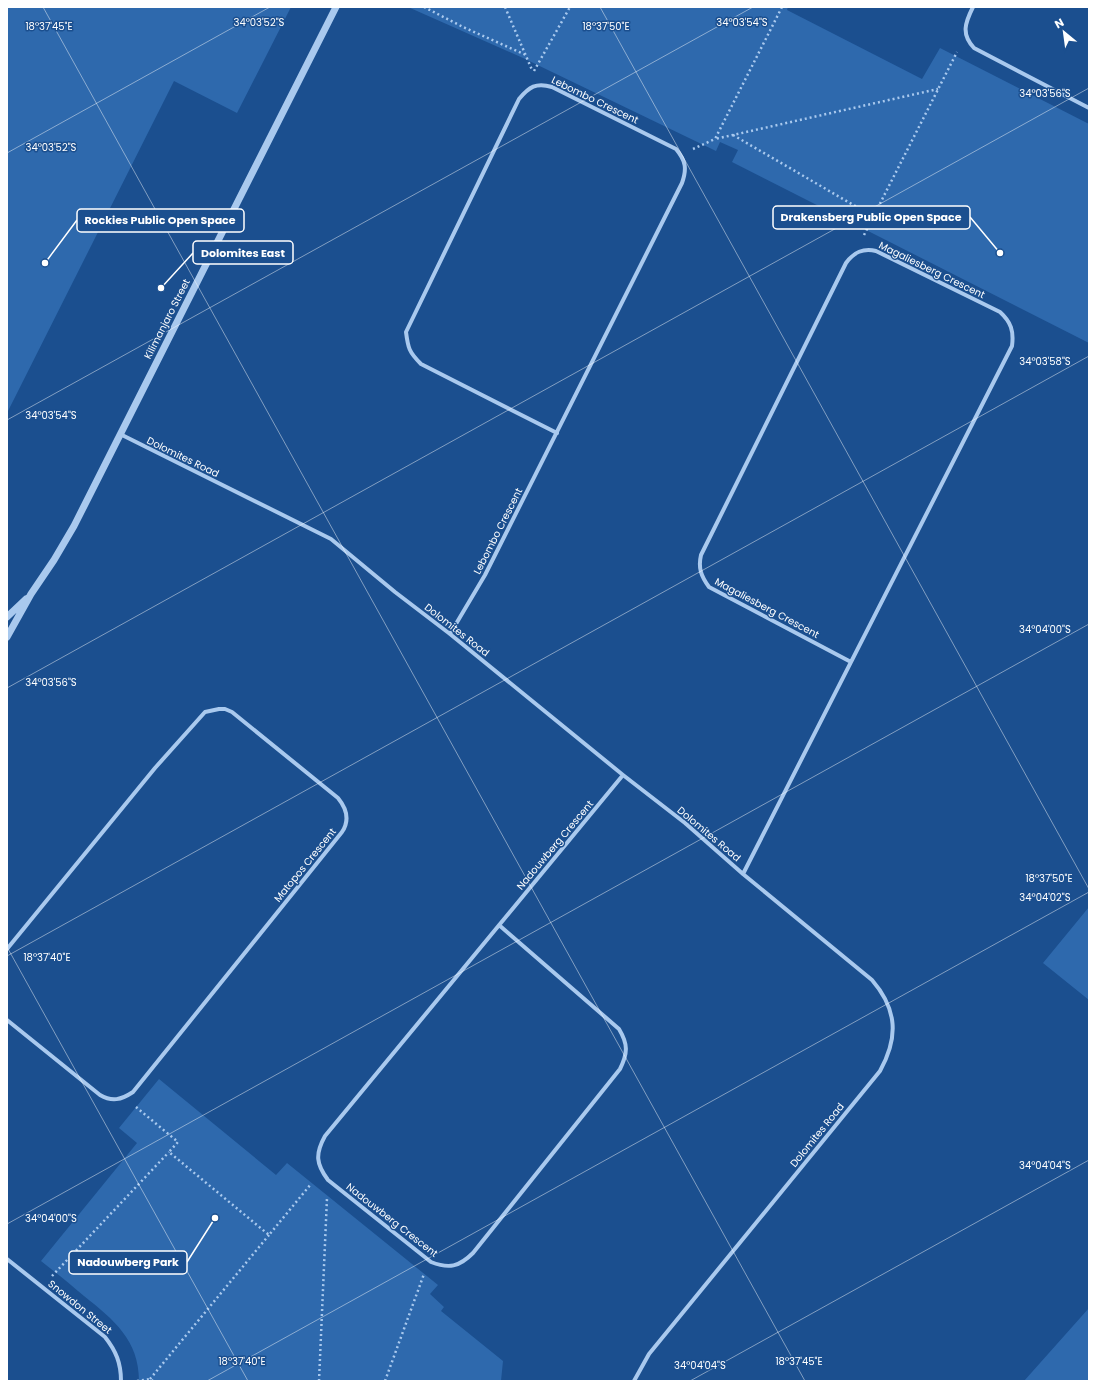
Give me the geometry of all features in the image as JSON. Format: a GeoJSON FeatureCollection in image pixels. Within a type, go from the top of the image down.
{"type":"FeatureCollection","features":[{"type":"Feature","properties":{"kind":"street","name":"Kilimanjaro Street"},"geometry":{"type":"LineString","coordinates":[[7,637],[31,594],[66,540],[336,7]]}},
{"type":"Feature","properties":{"kind":"street"},"geometry":{"type":"LineString","coordinates":[[973,7],[966,21],[966,36],[969,43],[974,48],[1089,108]]}},
{"type":"Feature","properties":{"kind":"street","name":"Lebombo Crescent"},"geometry":{"type":"LineString","coordinates":[[450,634],[485,576],[557,433],[682,183],[686,169],[685,162],[676,149],[552,87],[542,84],[534,86],[526,91],[519,99],[411,318],[406,332],[408,347],[411,354],[421,364],[557,433]]}},
{"type":"Feature","properties":{"kind":"street","name":"Magaliesberg Crescent"},"geometry":{"type":"LineString","coordinates":[[743,874],[1012,346],[1012,328],[1007,319],[1000,312],[876,251],[869,249],[855,253],[850,257],[701,555],[699,564],[700,573],[703,580],[709,587],[851,662]]}},
{"type":"Feature","properties":{"kind":"street","name":"Dolomites Road"},"geometry":{"type":"LineString","coordinates":[[120,434],[331,539],[685,824],[743,874],[872,980],[881,990],[888,1002],[892,1016],[892,1045],[880,1071],[649,1354],[634,1381]]}},
{"type":"Feature","properties":{"kind":"street","name":"Kilimanjaro Street"},"geometry":{"type":"LineString","coordinates":[[7,617],[31,594]]}},
{"type":"Feature","properties":{"kind":"street","name":"Matopos Crescent"},"geometry":{"type":"LineString","coordinates":[[7,949],[155,768],[205,712],[219,708],[232,712],[338,798],[343,804],[347,819],[346,826],[342,832],[132,1092],[124,1098]]}},
{"type":"Feature","properties":{"kind":"street","name":"Nadouwberg Crescent"},"geometry":{"type":"LineString","coordinates":[[499,925],[619,1029],[624,1038],[627,1049],[625,1060],[620,1069],[473,1253],[459,1264],[451,1266],[440,1265],[431,1262],[328,1180],[318,1163],[320,1145],[325,1136],[499,925],[623,775]]}},
{"type":"Feature","properties":{"kind":"street"},"geometry":{"type":"LineString","coordinates":[[7,1020],[106,1099],[115,1100],[124,1098]]}},
{"type":"Feature","properties":{"kind":"street","name":"Snowdon Street"},"geometry":{"type":"LineString","coordinates":[[7,1259],[105,1337],[113,1347],[118,1358],[121,1371],[121,1381]]}},
{"type":"Feature","properties":{"kind":"path"},"geometry":{"type":"LineString","coordinates":[[424,7],[463,27],[526,55]]}},
{"type":"Feature","properties":{"kind":"path"},"geometry":{"type":"LineString","coordinates":[[505,7],[533,73],[570,7]]}},
{"type":"Feature","properties":{"kind":"path"},"geometry":{"type":"LineString","coordinates":[[715,140],[782,7]]}},
{"type":"Feature","properties":{"kind":"path"},"geometry":{"type":"LineString","coordinates":[[855,253],[966,36]]}},
{"type":"Feature","properties":{"kind":"path"},"geometry":{"type":"LineString","coordinates":[[681,155],[715,140],[733,135],[938,89]]}},
{"type":"Feature","properties":{"kind":"path"},"geometry":{"type":"LineString","coordinates":[[733,135],[874,217]]}},
{"type":"Feature","properties":{"kind":"path"},"geometry":{"type":"LineString","coordinates":[[42,1286],[178,1142],[124,1098]]}},
{"type":"Feature","properties":{"kind":"path"},"geometry":{"type":"LineString","coordinates":[[169,1152],[269,1235]]}},
{"type":"Feature","properties":{"kind":"path"},"geometry":{"type":"LineString","coordinates":[[136,1381],[151,1380],[322,1171]]}},
{"type":"Feature","properties":{"kind":"path"},"geometry":{"type":"LineString","coordinates":[[319,1381],[328,1180]]}},
{"type":"Feature","properties":{"kind":"path"},"geometry":{"type":"LineString","coordinates":[[386,1381],[420,1282],[431,1262]]}},
{"type":"Feature","properties":{"kind":"shaded area"},"geometry":{"type":"Polygon","coordinates":[[[7,7],[291,7],[237,113],[174,81],[7,413],[7,7]]]}},
{"type":"Feature","properties":{"kind":"shaded area"},"geometry":{"type":"Polygon","coordinates":[[[408,7],[788,7],[787,10],[922,79],[940,48],[1089,124],[1089,343],[732,162],[738,150],[720,142],[716,151],[523,58],[408,7]]]}},
{"type":"Feature","properties":{"kind":"shaded area"},"geometry":{"type":"Polygon","coordinates":[[[1089,907],[1089,1000],[1043,963],[1089,907]]]}},
{"type":"Feature","properties":{"kind":"shaded area"},"geometry":{"type":"Polygon","coordinates":[[[159,1079],[276,1175],[287,1163],[438,1285],[430,1294],[444,1307],[441,1311],[503,1361],[501,1381],[139,1381],[135,1354],[130,1342],[123,1332],[105,1314],[41,1261],[137,1143],[119,1128],[159,1079]]]}},
{"type":"Feature","properties":{"kind":"shaded area"},"geometry":{"type":"Polygon","coordinates":[[[1089,1308],[1089,1381],[1024,1381],[1089,1308]]]}},
{"type":"Feature","properties":{"kind":"place","name":"Drakensberg Public Open Space"},"geometry":{"type":"Point","coordinates":[1000,253]}},
{"type":"Feature","properties":{"kind":"place","name":"Rockies Public Open Space"},"geometry":{"type":"Point","coordinates":[45,263]}},
{"type":"Feature","properties":{"kind":"place","name":"Dolomites East"},"geometry":{"type":"Point","coordinates":[161,288]}},
{"type":"Feature","properties":{"kind":"place","name":"Nadouwberg Park"},"geometry":{"type":"Point","coordinates":[215,1218]}}]}
